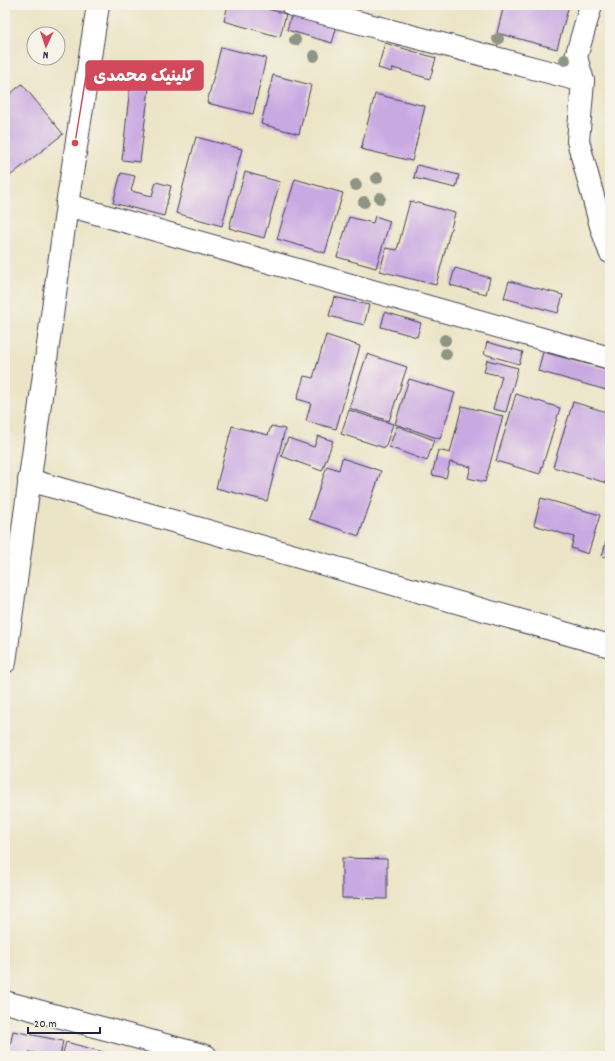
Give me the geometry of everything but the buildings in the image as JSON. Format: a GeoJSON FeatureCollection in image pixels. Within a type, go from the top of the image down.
{"type":"FeatureCollection","features":[{"type":"Feature","properties":{"kind":"street"},"geometry":{"type":"LineString","coordinates":[[5,662],[67,205],[98,5]]}},
{"type":"Feature","properties":{"kind":"street"},"geometry":{"type":"LineString","coordinates":[[292,5],[583,81]]}},
{"type":"Feature","properties":{"kind":"street"},"geometry":{"type":"LineString","coordinates":[[591,5],[576,57],[583,81],[578,141],[601,226],[610,252]]}},
{"type":"Feature","properties":{"kind":"street"},"geometry":{"type":"LineString","coordinates":[[67,205],[610,358]]}},
{"type":"Feature","properties":{"kind":"street"},"geometry":{"type":"LineString","coordinates":[[29,480],[610,646]]}},
{"type":"Feature","properties":{"kind":"street"},"geometry":{"type":"LineString","coordinates":[[5,1002],[206,1056]]}},
{"type":"Feature","properties":{"kind":"place","name":"کلینیک محمدی"},"geometry":{"type":"Point","coordinates":[75,143]}}]}
